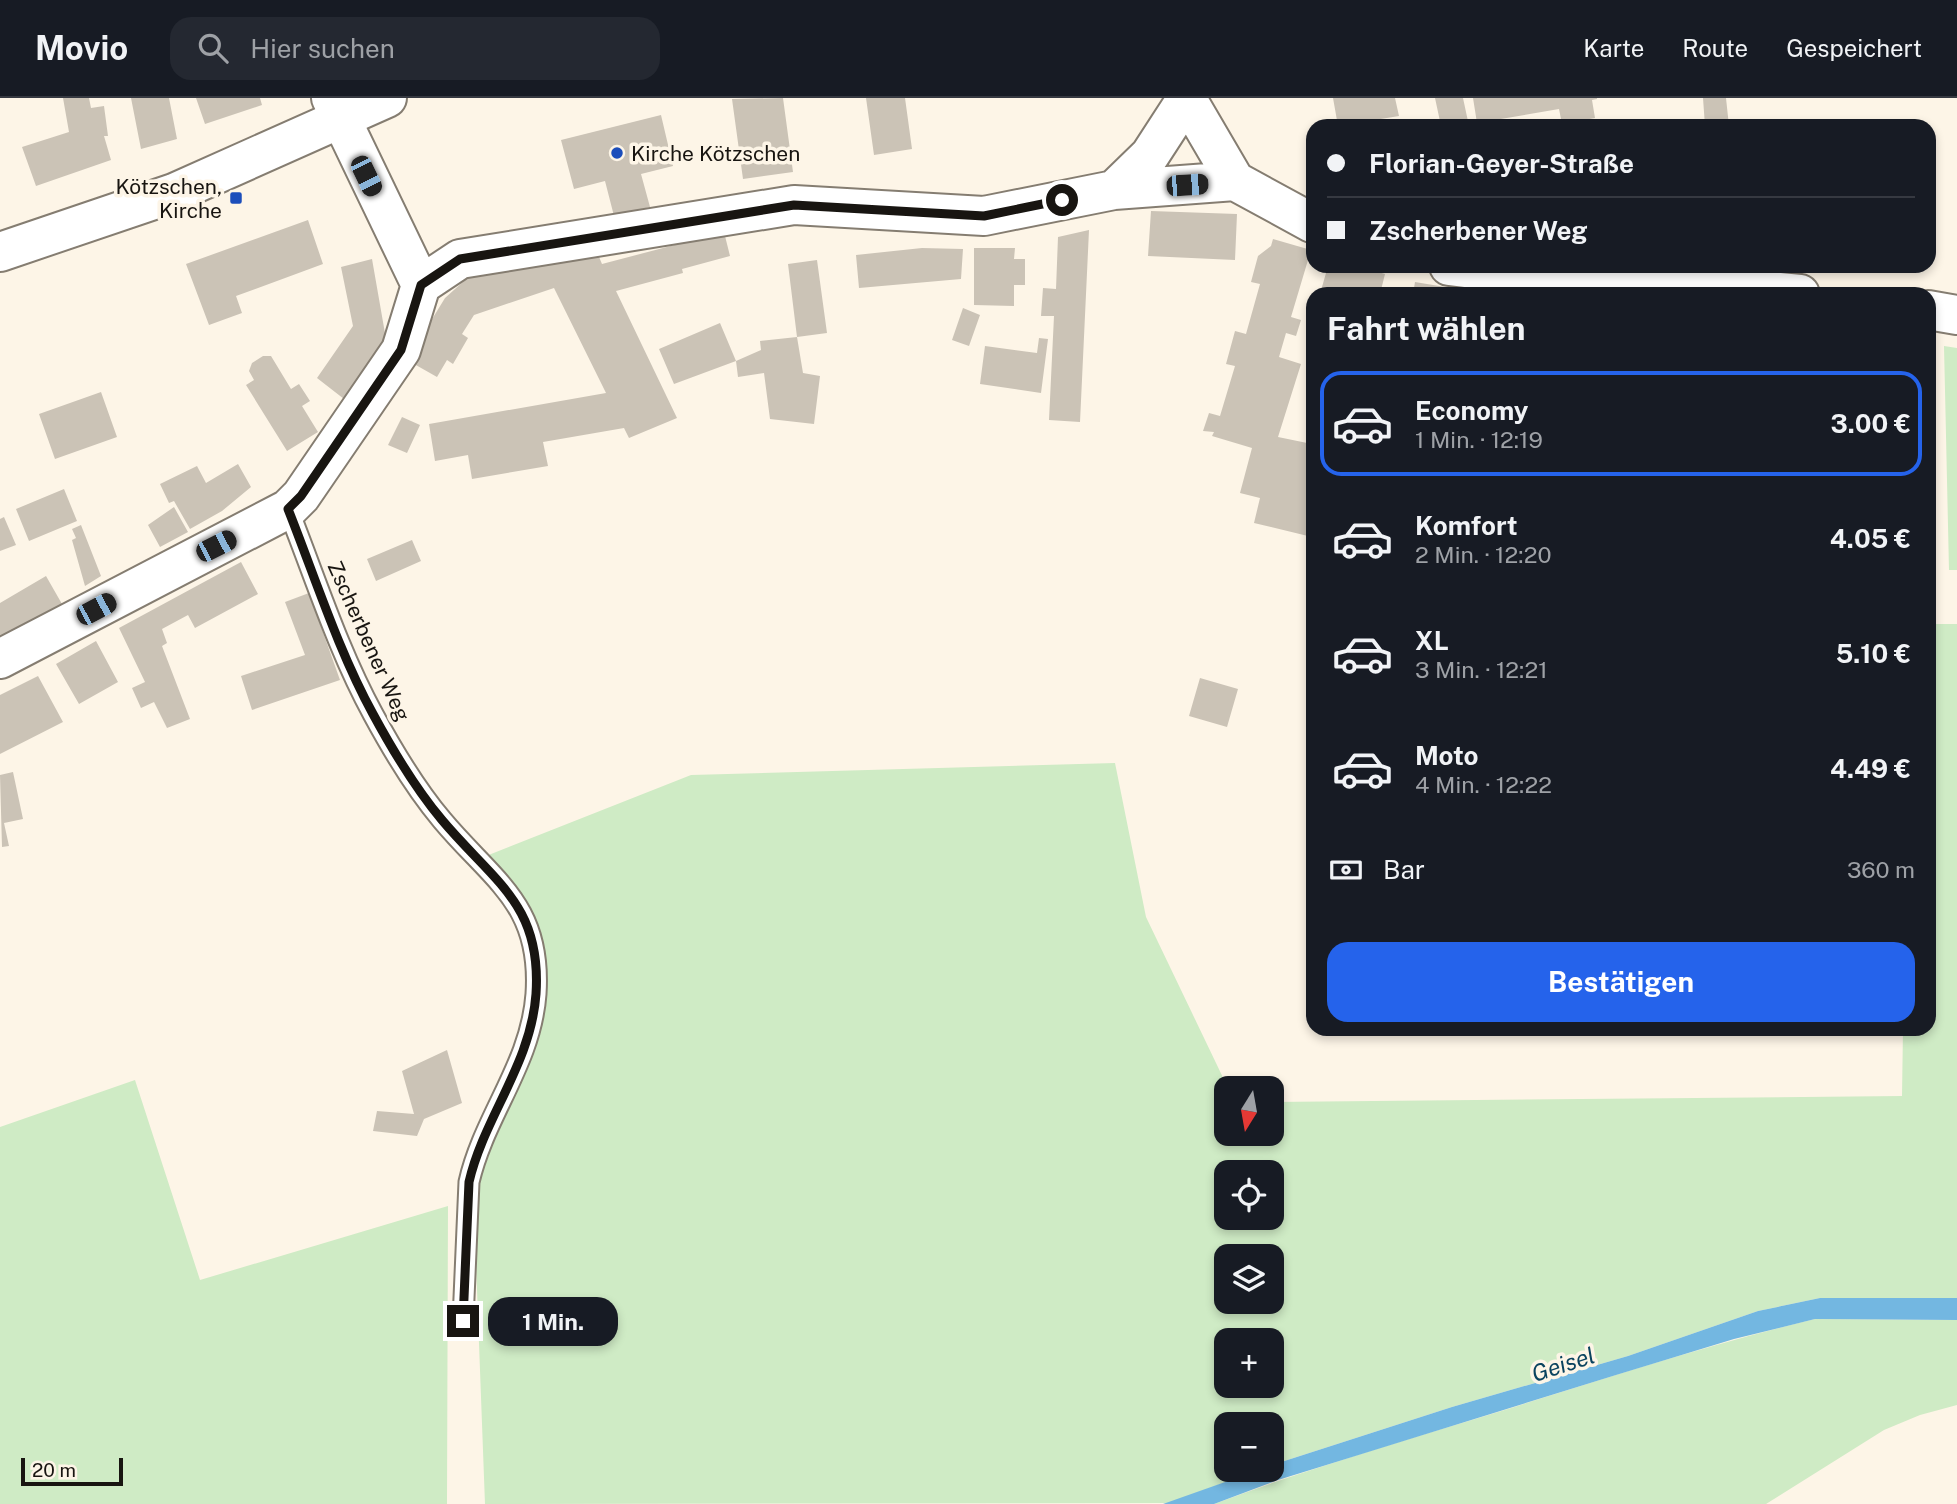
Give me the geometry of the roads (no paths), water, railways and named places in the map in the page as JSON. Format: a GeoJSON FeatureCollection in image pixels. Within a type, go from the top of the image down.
{"type":"FeatureCollection","features":[{"type":"Feature","properties":{"kind":"street"},"geometry":{"type":"LineString","coordinates":[[0,252],[174,193],[335,108],[387,98]]}},
{"type":"Feature","properties":{"kind":"street"},"geometry":{"type":"LineString","coordinates":[[1114,190],[1150,155],[1187,98],[1235,181],[1306,220]]}},
{"type":"Feature","properties":{"kind":"street"},"geometry":{"type":"LineString","coordinates":[[335,108],[421,285]]}},
{"type":"Feature","properties":{"kind":"street"},"geometry":{"type":"LineString","coordinates":[[0,659],[288,509],[301,496],[401,350],[421,285],[460,259],[794,205],[984,216],[1114,190],[1235,181]]}},
{"type":"Feature","properties":{"kind":"street"},"geometry":{"type":"LineString","coordinates":[[1504,273],[1729,287]]}},
{"type":"Feature","properties":{"kind":"street"},"geometry":{"type":"LineString","coordinates":[[1936,311],[1957,315]]}},
{"type":"Feature","properties":{"kind":"lane","name":"Zscherbener Weg"},"geometry":{"type":"LineString","coordinates":[[288,509],[372,711],[426,800],[520,907],[532,941],[536,994],[529,1034],[513,1079],[476,1156],[469,1182],[463,1321]]}},
{"type":"Feature","properties":{"kind":"water"},"geometry":{"type":"Polygon","coordinates":[[[1820,1298],[1957,1298],[1957,1320],[1815,1319],[1734,1339],[1284,1478],[1284,1461],[1452,1407],[1628,1356],[1758,1311],[1820,1298]]]}},
{"type":"Feature","properties":{"kind":"water"},"geometry":{"type":"Polygon","coordinates":[[[1225,1482],[1273,1482],[1214,1504],[1163,1504],[1225,1482]]]}},
{"type":"Feature","properties":{"kind":"place","name":"Kirche Kötzschen"},"geometry":{"type":"Point","coordinates":[617,153]}},
{"type":"Feature","properties":{"kind":"place","name":"Kötzschen, Kirche"},"geometry":{"type":"Point","coordinates":[236,198]}},
{"type":"Feature","properties":{"kind":"water label","name":"Geisel"},"geometry":{"type":"Point","coordinates":[1563,1364]}}]}
